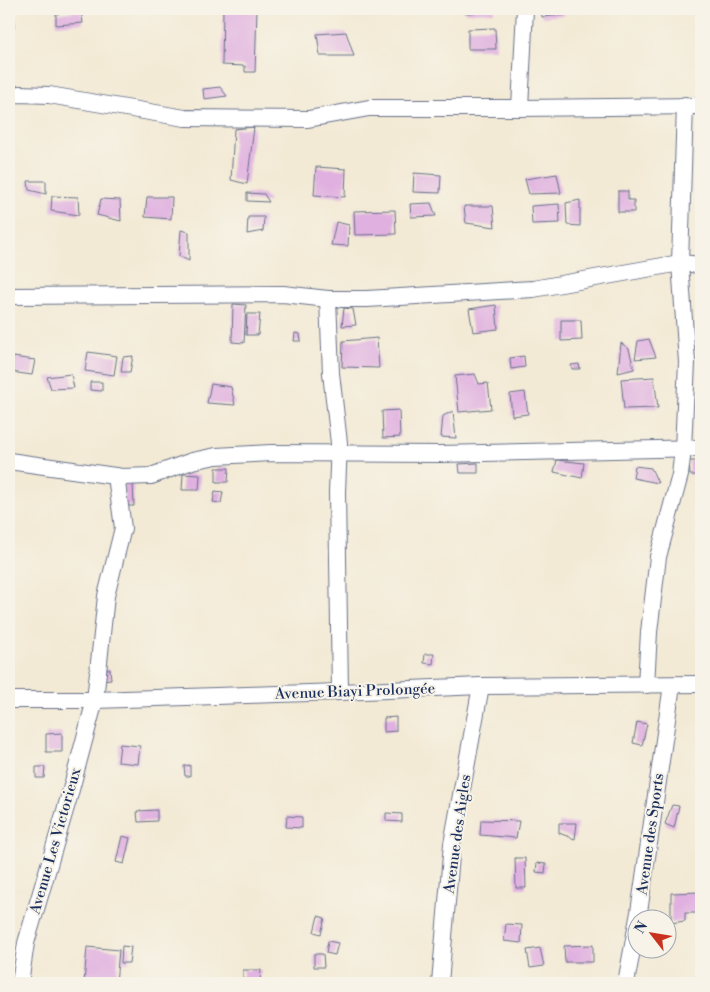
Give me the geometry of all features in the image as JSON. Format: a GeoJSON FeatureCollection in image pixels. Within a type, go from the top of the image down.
{"type":"FeatureCollection","features":[{"type":"Feature","properties":{"kind":"street"},"geometry":{"type":"LineString","coordinates":[[520,108],[525,9]]}},
{"type":"Feature","properties":{"kind":"street"},"geometry":{"type":"LineString","coordinates":[[9,96],[19,94],[49,95],[185,118],[308,119],[369,108],[664,107],[693,105],[680,263],[687,362],[683,449],[680,475],[658,557],[649,632],[646,686]]}},
{"type":"Feature","properties":{"kind":"street"},"geometry":{"type":"LineString","coordinates":[[9,296],[284,294],[328,299],[367,298],[533,289],[680,263],[701,265]]}},
{"type":"Feature","properties":{"kind":"street"},"geometry":{"type":"LineString","coordinates":[[328,299],[331,373],[339,442],[337,453],[340,692]]}},
{"type":"Feature","properties":{"kind":"street"},"geometry":{"type":"LineString","coordinates":[[9,461],[122,477],[151,476],[192,461],[216,456],[271,453],[440,454],[701,448]]}},
{"type":"Feature","properties":{"kind":"street","name":"Avenue Les Victorieux"},"geometry":{"type":"LineString","coordinates":[[20,983],[26,943],[95,700],[106,596],[123,528],[116,476]]}},
{"type":"Feature","properties":{"kind":"street","name":"Avenue Biayi Prolongée"},"geometry":{"type":"LineString","coordinates":[[9,700],[95,700],[481,686],[701,684]]}},
{"type":"Feature","properties":{"kind":"street","name":"Avenue des Sports"},"geometry":{"type":"LineString","coordinates":[[626,983],[639,912],[672,685]]}},
{"type":"Feature","properties":{"kind":"street","name":"Avenue des Aigles"},"geometry":{"type":"LineString","coordinates":[[440,983],[452,844],[481,686]]}},
{"type":"Feature","properties":{"kind":"building"},"geometry":{"type":"Polygon","coordinates":[[[223,9],[257,9],[255,72],[245,72],[245,66],[222,65],[223,9]]]}},
{"type":"Feature","properties":{"kind":"building"},"geometry":{"type":"Polygon","coordinates":[[[465,9],[494,9],[494,12],[465,13],[465,9]]]}},
{"type":"Feature","properties":{"kind":"building"},"geometry":{"type":"Polygon","coordinates":[[[541,9],[565,9],[565,15],[542,17],[541,9]]]}},
{"type":"Feature","properties":{"kind":"building"},"geometry":{"type":"Polygon","coordinates":[[[81,10],[83,23],[56,25],[56,14],[81,10]]]}},
{"type":"Feature","properties":{"kind":"building"},"geometry":{"type":"Polygon","coordinates":[[[9,19],[14,19],[14,28],[9,27],[9,19]]]}},
{"type":"Feature","properties":{"kind":"building"},"geometry":{"type":"Polygon","coordinates":[[[495,28],[496,49],[468,49],[468,29],[495,28]]]}},
{"type":"Feature","properties":{"kind":"building"},"geometry":{"type":"Polygon","coordinates":[[[346,32],[354,56],[320,56],[317,34],[346,32]]]}},
{"type":"Feature","properties":{"kind":"building"},"geometry":{"type":"Polygon","coordinates":[[[220,87],[227,96],[204,99],[203,89],[220,87]]]}},
{"type":"Feature","properties":{"kind":"building"},"geometry":{"type":"Polygon","coordinates":[[[254,127],[247,184],[231,180],[234,129],[254,127]]]}},
{"type":"Feature","properties":{"kind":"building"},"geometry":{"type":"Polygon","coordinates":[[[316,167],[346,169],[345,197],[314,195],[316,167]]]}},
{"type":"Feature","properties":{"kind":"building"},"geometry":{"type":"Polygon","coordinates":[[[414,173],[441,175],[440,193],[413,192],[414,173]]]}},
{"type":"Feature","properties":{"kind":"building"},"geometry":{"type":"Polygon","coordinates":[[[557,174],[561,193],[529,194],[525,179],[557,174]]]}},
{"type":"Feature","properties":{"kind":"building"},"geometry":{"type":"Polygon","coordinates":[[[28,181],[46,181],[46,194],[29,190],[28,181]]]}},
{"type":"Feature","properties":{"kind":"building"},"geometry":{"type":"Polygon","coordinates":[[[618,191],[628,191],[628,200],[634,200],[634,212],[618,212],[618,191]]]}},
{"type":"Feature","properties":{"kind":"building"},"geometry":{"type":"Polygon","coordinates":[[[247,193],[264,194],[269,202],[247,201],[247,193]]]}},
{"type":"Feature","properties":{"kind":"building"},"geometry":{"type":"Polygon","coordinates":[[[52,196],[78,197],[79,215],[51,211],[52,196]]]}},
{"type":"Feature","properties":{"kind":"building"},"geometry":{"type":"Polygon","coordinates":[[[147,197],[172,197],[171,219],[145,217],[147,197]]]}},
{"type":"Feature","properties":{"kind":"building"},"geometry":{"type":"Polygon","coordinates":[[[101,199],[120,200],[121,221],[97,215],[101,199]]]}},
{"type":"Feature","properties":{"kind":"building"},"geometry":{"type":"Polygon","coordinates":[[[580,200],[580,226],[567,225],[566,203],[580,200]]]}},
{"type":"Feature","properties":{"kind":"building"},"geometry":{"type":"Polygon","coordinates":[[[431,203],[436,216],[411,217],[410,204],[431,203]]]}},
{"type":"Feature","properties":{"kind":"building"},"geometry":{"type":"Polygon","coordinates":[[[559,204],[560,223],[532,224],[531,206],[559,204]]]}},
{"type":"Feature","properties":{"kind":"building"},"geometry":{"type":"Polygon","coordinates":[[[464,206],[493,206],[495,227],[466,223],[464,206]]]}},
{"type":"Feature","properties":{"kind":"building"},"geometry":{"type":"Polygon","coordinates":[[[395,210],[396,234],[355,235],[354,211],[395,210]]]}},
{"type":"Feature","properties":{"kind":"building"},"geometry":{"type":"Polygon","coordinates":[[[248,217],[264,217],[263,231],[247,234],[248,217]]]}},
{"type":"Feature","properties":{"kind":"building"},"geometry":{"type":"Polygon","coordinates":[[[336,222],[349,225],[348,246],[331,245],[336,222]]]}},
{"type":"Feature","properties":{"kind":"building"},"geometry":{"type":"Polygon","coordinates":[[[181,230],[189,232],[189,261],[179,256],[181,230]]]}},
{"type":"Feature","properties":{"kind":"building"},"geometry":{"type":"Polygon","coordinates":[[[233,304],[246,305],[244,343],[232,342],[233,304]]]}},
{"type":"Feature","properties":{"kind":"building"},"geometry":{"type":"Polygon","coordinates":[[[496,305],[498,329],[473,332],[469,309],[496,305]]]}},
{"type":"Feature","properties":{"kind":"building"},"geometry":{"type":"Polygon","coordinates":[[[344,308],[353,309],[356,325],[342,326],[344,308]]]}},
{"type":"Feature","properties":{"kind":"building"},"geometry":{"type":"Polygon","coordinates":[[[247,314],[260,314],[258,335],[246,335],[247,314]]]}},
{"type":"Feature","properties":{"kind":"building"},"geometry":{"type":"Polygon","coordinates":[[[561,320],[581,320],[582,340],[561,341],[561,320]]]}},
{"type":"Feature","properties":{"kind":"building"},"geometry":{"type":"Polygon","coordinates":[[[295,333],[300,334],[301,341],[294,341],[295,333]]]}},
{"type":"Feature","properties":{"kind":"building"},"geometry":{"type":"Polygon","coordinates":[[[377,338],[379,368],[342,367],[343,341],[377,338]]]}},
{"type":"Feature","properties":{"kind":"building"},"geometry":{"type":"Polygon","coordinates":[[[649,339],[656,357],[635,359],[638,341],[649,339]]]}},
{"type":"Feature","properties":{"kind":"building"},"geometry":{"type":"Polygon","coordinates":[[[621,343],[629,349],[634,369],[618,373],[621,343]]]}},
{"type":"Feature","properties":{"kind":"building"},"geometry":{"type":"Polygon","coordinates":[[[88,352],[117,356],[114,375],[85,371],[88,352]]]}},
{"type":"Feature","properties":{"kind":"building"},"geometry":{"type":"Polygon","coordinates":[[[133,356],[130,372],[121,372],[123,357],[133,356]]]}},
{"type":"Feature","properties":{"kind":"building"},"geometry":{"type":"Polygon","coordinates":[[[524,356],[525,367],[511,369],[510,358],[524,356]]]}},
{"type":"Feature","properties":{"kind":"building"},"geometry":{"type":"Polygon","coordinates":[[[13,357],[35,360],[32,375],[11,372],[13,357]]]}},
{"type":"Feature","properties":{"kind":"building"},"geometry":{"type":"Polygon","coordinates":[[[579,364],[580,369],[572,369],[571,365],[579,364]]]}},
{"type":"Feature","properties":{"kind":"building"},"geometry":{"type":"Polygon","coordinates":[[[71,374],[74,388],[51,389],[47,377],[71,374]]]}},
{"type":"Feature","properties":{"kind":"building"},"geometry":{"type":"Polygon","coordinates":[[[475,374],[479,384],[488,383],[491,409],[459,412],[455,376],[475,374]]]}},
{"type":"Feature","properties":{"kind":"building"},"geometry":{"type":"Polygon","coordinates":[[[654,377],[658,408],[624,409],[621,379],[654,377]]]}},
{"type":"Feature","properties":{"kind":"building"},"geometry":{"type":"Polygon","coordinates":[[[90,382],[102,382],[102,391],[90,390],[90,382]]]}},
{"type":"Feature","properties":{"kind":"building"},"geometry":{"type":"Polygon","coordinates":[[[211,384],[231,387],[235,405],[207,403],[211,384]]]}},
{"type":"Feature","properties":{"kind":"building"},"geometry":{"type":"Polygon","coordinates":[[[525,392],[528,414],[512,416],[510,394],[525,392]]]}},
{"type":"Feature","properties":{"kind":"building"},"geometry":{"type":"Polygon","coordinates":[[[399,410],[400,437],[383,438],[382,411],[399,410]]]}},
{"type":"Feature","properties":{"kind":"building"},"geometry":{"type":"Polygon","coordinates":[[[453,411],[456,438],[441,437],[443,416],[453,411]]]}},
{"type":"Feature","properties":{"kind":"building"},"geometry":{"type":"Polygon","coordinates":[[[557,460],[584,463],[582,478],[554,472],[557,460]]]}},
{"type":"Feature","properties":{"kind":"building"},"geometry":{"type":"Polygon","coordinates":[[[689,461],[699,461],[697,475],[690,475],[689,461]]]}},
{"type":"Feature","properties":{"kind":"building"},"geometry":{"type":"Polygon","coordinates":[[[478,463],[478,473],[460,473],[459,464],[478,463]]]}},
{"type":"Feature","properties":{"kind":"building"},"geometry":{"type":"Polygon","coordinates":[[[635,466],[651,468],[658,483],[633,478],[635,466]]]}},
{"type":"Feature","properties":{"kind":"building"},"geometry":{"type":"Polygon","coordinates":[[[216,468],[229,468],[228,482],[216,482],[216,468]]]}},
{"type":"Feature","properties":{"kind":"building"},"geometry":{"type":"Polygon","coordinates":[[[183,474],[200,475],[199,490],[182,490],[183,474]]]}},
{"type":"Feature","properties":{"kind":"building"},"geometry":{"type":"Polygon","coordinates":[[[133,483],[134,506],[124,506],[124,484],[133,483]]]}},
{"type":"Feature","properties":{"kind":"building"},"geometry":{"type":"Polygon","coordinates":[[[215,491],[223,492],[221,503],[213,502],[215,491]]]}},
{"type":"Feature","properties":{"kind":"building"},"geometry":{"type":"Polygon","coordinates":[[[425,654],[434,654],[433,664],[424,663],[425,654]]]}},
{"type":"Feature","properties":{"kind":"building"},"geometry":{"type":"Polygon","coordinates":[[[110,669],[111,679],[102,680],[101,670],[110,669]]]}},
{"type":"Feature","properties":{"kind":"building"},"geometry":{"type":"Polygon","coordinates":[[[396,717],[396,731],[384,732],[384,718],[396,717]]]}},
{"type":"Feature","properties":{"kind":"building"},"geometry":{"type":"Polygon","coordinates":[[[637,722],[647,724],[642,745],[633,743],[637,722]]]}},
{"type":"Feature","properties":{"kind":"building"},"geometry":{"type":"Polygon","coordinates":[[[62,733],[62,752],[46,752],[46,734],[62,733]]]}},
{"type":"Feature","properties":{"kind":"building"},"geometry":{"type":"Polygon","coordinates":[[[120,744],[140,746],[138,764],[118,762],[120,744]]]}},
{"type":"Feature","properties":{"kind":"building"},"geometry":{"type":"Polygon","coordinates":[[[190,765],[190,776],[185,776],[184,766],[190,765]]]}},
{"type":"Feature","properties":{"kind":"building"},"geometry":{"type":"Polygon","coordinates":[[[36,767],[45,767],[44,778],[36,778],[36,767]]]}},
{"type":"Feature","properties":{"kind":"building"},"geometry":{"type":"Polygon","coordinates":[[[672,805],[679,806],[674,828],[665,824],[672,805]]]}},
{"type":"Feature","properties":{"kind":"building"},"geometry":{"type":"Polygon","coordinates":[[[157,810],[157,821],[138,822],[137,811],[157,810]]]}},
{"type":"Feature","properties":{"kind":"building"},"geometry":{"type":"Polygon","coordinates":[[[386,813],[402,814],[402,822],[386,821],[386,813]]]}},
{"type":"Feature","properties":{"kind":"building"},"geometry":{"type":"Polygon","coordinates":[[[287,816],[302,817],[302,828],[286,827],[287,816]]]}},
{"type":"Feature","properties":{"kind":"building"},"geometry":{"type":"Polygon","coordinates":[[[481,820],[519,821],[516,838],[480,835],[481,820]]]}},
{"type":"Feature","properties":{"kind":"building"},"geometry":{"type":"Polygon","coordinates":[[[559,823],[577,823],[575,839],[559,833],[559,823]]]}},
{"type":"Feature","properties":{"kind":"building"},"geometry":{"type":"Polygon","coordinates":[[[122,836],[130,838],[124,864],[116,862],[122,836]]]}},
{"type":"Feature","properties":{"kind":"building"},"geometry":{"type":"Polygon","coordinates":[[[515,858],[525,858],[526,888],[516,888],[515,858]]]}},
{"type":"Feature","properties":{"kind":"building"},"geometry":{"type":"Polygon","coordinates":[[[537,863],[546,864],[545,873],[536,872],[537,863]]]}},
{"type":"Feature","properties":{"kind":"building"},"geometry":{"type":"Polygon","coordinates":[[[701,892],[701,913],[685,913],[685,921],[678,922],[678,910],[671,910],[671,893],[701,892]]]}},
{"type":"Feature","properties":{"kind":"building"},"geometry":{"type":"Polygon","coordinates":[[[318,916],[325,918],[321,934],[314,932],[318,916]]]}},
{"type":"Feature","properties":{"kind":"building"},"geometry":{"type":"Polygon","coordinates":[[[506,924],[522,925],[521,943],[504,941],[506,924]]]}},
{"type":"Feature","properties":{"kind":"building"},"geometry":{"type":"Polygon","coordinates":[[[328,941],[338,943],[335,955],[326,953],[328,941]]]}},
{"type":"Feature","properties":{"kind":"building"},"geometry":{"type":"Polygon","coordinates":[[[593,945],[593,962],[565,962],[564,946],[593,945]]]}},
{"type":"Feature","properties":{"kind":"building"},"geometry":{"type":"Polygon","coordinates":[[[122,946],[131,947],[129,963],[121,963],[122,946]]]}},
{"type":"Feature","properties":{"kind":"building"},"geometry":{"type":"Polygon","coordinates":[[[87,947],[119,950],[116,983],[84,983],[87,947]]]}},
{"type":"Feature","properties":{"kind":"building"},"geometry":{"type":"Polygon","coordinates":[[[540,948],[544,966],[530,968],[527,950],[540,948]]]}},
{"type":"Feature","properties":{"kind":"building"},"geometry":{"type":"Polygon","coordinates":[[[314,954],[323,954],[324,967],[314,967],[314,954]]]}},
{"type":"Feature","properties":{"kind":"building"},"geometry":{"type":"Polygon","coordinates":[[[243,970],[261,970],[260,980],[243,979],[243,970]]]}}]}
